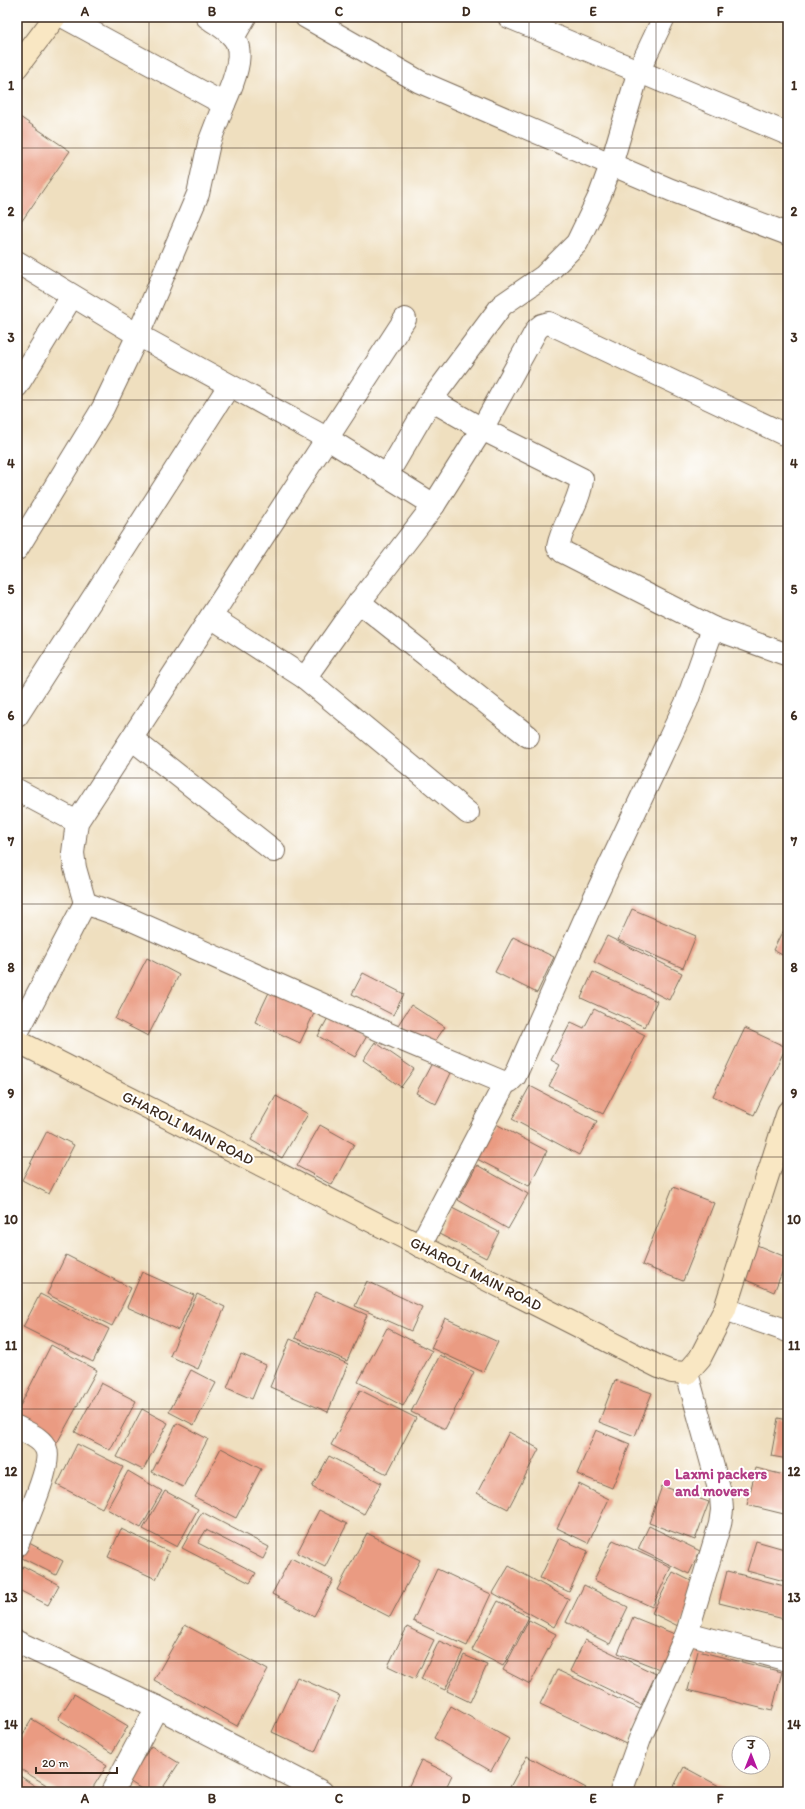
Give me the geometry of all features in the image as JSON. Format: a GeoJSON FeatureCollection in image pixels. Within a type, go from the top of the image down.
{"type":"FeatureCollection","features":[{"type":"Feature","properties":{"kind":"street"},"geometry":{"type":"LineString","coordinates":[[17,67],[55,17]]}},
{"type":"Feature","properties":{"kind":"street"},"geometry":{"type":"LineString","coordinates":[[64,17],[224,104]]}},
{"type":"Feature","properties":{"kind":"street"},"geometry":{"type":"LineString","coordinates":[[17,549],[103,408],[138,335],[198,194],[209,144],[232,84],[238,60],[238,48],[234,36],[207,17]]}},
{"type":"Feature","properties":{"kind":"street"},"geometry":{"type":"LineString","coordinates":[[234,36],[245,17]]}},
{"type":"Feature","properties":{"kind":"street"},"geometry":{"type":"LineString","coordinates":[[306,17],[420,82],[671,190],[788,234]]}},
{"type":"Feature","properties":{"kind":"street"},"geometry":{"type":"LineString","coordinates":[[509,17],[639,70],[788,134]]}},
{"type":"Feature","properties":{"kind":"street"},"geometry":{"type":"LineString","coordinates":[[386,475],[431,400],[502,305],[544,276],[577,243],[600,195],[611,165],[639,70],[664,17]]}},
{"type":"Feature","properties":{"kind":"street"},"geometry":{"type":"LineString","coordinates":[[17,262],[138,335],[328,439],[434,505]]}},
{"type":"Feature","properties":{"kind":"street"},"geometry":{"type":"LineString","coordinates":[[17,386],[72,296]]}},
{"type":"Feature","properties":{"kind":"street"},"geometry":{"type":"LineString","coordinates":[[17,1033],[85,904],[75,868],[73,853],[78,822],[405,320]]}},
{"type":"Feature","properties":{"kind":"street"},"geometry":{"type":"LineString","coordinates":[[306,678],[359,602],[434,505],[482,429],[537,329],[542,325],[548,323],[788,436]]}},
{"type":"Feature","properties":{"kind":"street"},"geometry":{"type":"LineString","coordinates":[[17,716],[229,386]]}},
{"type":"Feature","properties":{"kind":"street"},"geometry":{"type":"LineString","coordinates":[[431,400],[482,429],[579,476],[582,479],[570,516],[559,542],[558,547],[563,552],[712,628],[788,655]]}},
{"type":"Feature","properties":{"kind":"street"},"geometry":{"type":"LineString","coordinates":[[359,602],[528,736]]}},
{"type":"Feature","properties":{"kind":"street"},"geometry":{"type":"LineString","coordinates":[[211,617],[306,678],[468,813]]}},
{"type":"Feature","properties":{"kind":"street"},"geometry":{"type":"LineString","coordinates":[[420,1246],[505,1083],[510,1081],[514,1076],[592,904],[687,702],[712,628]]}},
{"type":"Feature","properties":{"kind":"street"},"geometry":{"type":"LineString","coordinates":[[132,739],[274,851]]}},
{"type":"Feature","properties":{"kind":"street"},"geometry":{"type":"LineString","coordinates":[[17,790],[78,822]]}},
{"type":"Feature","properties":{"kind":"street"},"geometry":{"type":"LineString","coordinates":[[85,904],[132,920],[400,1039],[505,1083]]}},
{"type":"Feature","properties":{"kind":"street","name":"GHAROLI MAIN ROAD"},"geometry":{"type":"LineString","coordinates":[[17,1041],[659,1367],[672,1372],[687,1373]]}},
{"type":"Feature","properties":{"kind":"street"},"geometry":{"type":"LineString","coordinates":[[621,1792],[641,1736],[687,1633],[720,1524],[722,1510],[721,1496],[687,1373],[700,1358],[725,1309],[788,1112]]}},
{"type":"Feature","properties":{"kind":"street"},"geometry":{"type":"LineString","coordinates":[[725,1309],[788,1331]]}},
{"type":"Feature","properties":{"kind":"street"},"geometry":{"type":"LineString","coordinates":[[17,1427],[40,1440],[47,1449],[43,1478],[17,1545]]}},
{"type":"Feature","properties":{"kind":"street"},"geometry":{"type":"LineString","coordinates":[[687,1633],[788,1660]]}},
{"type":"Feature","properties":{"kind":"street"},"geometry":{"type":"LineString","coordinates":[[17,1642],[157,1707],[322,1792]]}},
{"type":"Feature","properties":{"kind":"street"},"geometry":{"type":"LineString","coordinates":[[112,1792],[157,1707]]}},
{"type":"Feature","properties":{"kind":"building"},"geometry":{"type":"Polygon","coordinates":[[[17,115],[70,151],[17,228],[17,115]]]}},
{"type":"Feature","properties":{"kind":"building"},"geometry":{"type":"Polygon","coordinates":[[[632,909],[696,936],[683,968],[618,940],[632,909]]]}},
{"type":"Feature","properties":{"kind":"building"},"geometry":{"type":"Polygon","coordinates":[[[782,932],[788,935],[788,958],[773,950],[782,932]]]}},
{"type":"Feature","properties":{"kind":"building"},"geometry":{"type":"Polygon","coordinates":[[[607,936],[682,973],[669,1000],[594,962],[607,936]]]}},
{"type":"Feature","properties":{"kind":"building"},"geometry":{"type":"Polygon","coordinates":[[[513,937],[554,957],[537,993],[495,972],[513,937]]]}},
{"type":"Feature","properties":{"kind":"building"},"geometry":{"type":"Polygon","coordinates":[[[147,958],[179,975],[148,1036],[115,1019],[147,958]]]}},
{"type":"Feature","properties":{"kind":"building"},"geometry":{"type":"Polygon","coordinates":[[[593,972],[657,1001],[645,1027],[581,998],[593,972]]]}},
{"type":"Feature","properties":{"kind":"building"},"geometry":{"type":"Polygon","coordinates":[[[363,973],[404,994],[393,1015],[352,994],[363,973]]]}},
{"type":"Feature","properties":{"kind":"building"},"geometry":{"type":"Polygon","coordinates":[[[272,986],[317,1007],[300,1043],[255,1022],[272,986]]]}},
{"type":"Feature","properties":{"kind":"building"},"geometry":{"type":"Polygon","coordinates":[[[411,1005],[445,1027],[431,1047],[398,1025],[411,1005]]]}},
{"type":"Feature","properties":{"kind":"building"},"geometry":{"type":"Polygon","coordinates":[[[594,1009],[645,1035],[603,1114],[549,1086],[560,1065],[551,1060],[571,1022],[584,1028],[594,1009]]]}},
{"type":"Feature","properties":{"kind":"building"},"geometry":{"type":"Polygon","coordinates":[[[330,1014],[368,1034],[355,1057],[318,1036],[330,1014]]]}},
{"type":"Feature","properties":{"kind":"building"},"geometry":{"type":"Polygon","coordinates":[[[745,1028],[786,1047],[754,1115],[713,1096],[745,1028]]]}},
{"type":"Feature","properties":{"kind":"building"},"geometry":{"type":"Polygon","coordinates":[[[375,1042],[414,1069],[401,1087],[363,1060],[375,1042]]]}},
{"type":"Feature","properties":{"kind":"building"},"geometry":{"type":"Polygon","coordinates":[[[432,1063],[451,1073],[436,1104],[416,1093],[432,1063]]]}},
{"type":"Feature","properties":{"kind":"building"},"geometry":{"type":"Polygon","coordinates":[[[530,1086],[597,1121],[579,1155],[512,1119],[530,1086]]]}},
{"type":"Feature","properties":{"kind":"building"},"geometry":{"type":"Polygon","coordinates":[[[276,1096],[308,1114],[282,1158],[251,1140],[276,1096]]]}},
{"type":"Feature","properties":{"kind":"building"},"geometry":{"type":"Polygon","coordinates":[[[496,1124],[547,1151],[529,1186],[477,1159],[496,1124]]]}},
{"type":"Feature","properties":{"kind":"building"},"geometry":{"type":"Polygon","coordinates":[[[320,1125],[354,1144],[332,1185],[297,1166],[320,1125]]]}},
{"type":"Feature","properties":{"kind":"building"},"geometry":{"type":"Polygon","coordinates":[[[47,1131],[74,1145],[49,1194],[22,1180],[47,1131]]]}},
{"type":"Feature","properties":{"kind":"building"},"geometry":{"type":"Polygon","coordinates":[[[477,1165],[528,1194],[508,1229],[458,1200],[477,1165]]]}},
{"type":"Feature","properties":{"kind":"building"},"geometry":{"type":"Polygon","coordinates":[[[673,1187],[714,1203],[683,1281],[642,1265],[673,1187]]]}},
{"type":"Feature","properties":{"kind":"building"},"geometry":{"type":"Polygon","coordinates":[[[452,1208],[499,1232],[486,1258],[439,1234],[452,1208]]]}},
{"type":"Feature","properties":{"kind":"building"},"geometry":{"type":"Polygon","coordinates":[[[752,1243],[788,1258],[774,1292],[739,1277],[752,1243]]]}},
{"type":"Feature","properties":{"kind":"building"},"geometry":{"type":"Polygon","coordinates":[[[66,1255],[131,1288],[112,1326],[47,1294],[66,1255]]]}},
{"type":"Feature","properties":{"kind":"building"},"geometry":{"type":"Polygon","coordinates":[[[142,1272],[194,1295],[178,1330],[127,1307],[142,1272]]]}},
{"type":"Feature","properties":{"kind":"building"},"geometry":{"type":"Polygon","coordinates":[[[367,1281],[422,1307],[411,1331],[355,1306],[367,1281]]]}},
{"type":"Feature","properties":{"kind":"building"},"geometry":{"type":"Polygon","coordinates":[[[316,1292],[367,1315],[347,1361],[295,1338],[316,1292]]]}},
{"type":"Feature","properties":{"kind":"building"},"geometry":{"type":"Polygon","coordinates":[[[40,1294],[109,1329],[93,1362],[23,1327],[40,1294]]]}},
{"type":"Feature","properties":{"kind":"building"},"geometry":{"type":"Polygon","coordinates":[[[197,1294],[225,1307],[198,1369],[170,1356],[197,1294]]]}},
{"type":"Feature","properties":{"kind":"building"},"geometry":{"type":"Polygon","coordinates":[[[445,1318],[498,1342],[483,1372],[431,1348],[445,1318]]]}},
{"type":"Feature","properties":{"kind":"building"},"geometry":{"type":"Polygon","coordinates":[[[387,1328],[432,1351],[403,1406],[358,1382],[387,1328]]]}},
{"type":"Feature","properties":{"kind":"building"},"geometry":{"type":"Polygon","coordinates":[[[290,1339],[348,1364],[328,1412],[270,1387],[290,1339]]]}},
{"type":"Feature","properties":{"kind":"building"},"geometry":{"type":"Polygon","coordinates":[[[51,1345],[97,1370],[57,1443],[17,1419],[17,1412],[51,1345]]]}},
{"type":"Feature","properties":{"kind":"building"},"geometry":{"type":"Polygon","coordinates":[[[241,1354],[266,1365],[252,1399],[227,1388],[241,1354]]]}},
{"type":"Feature","properties":{"kind":"building"},"geometry":{"type":"Polygon","coordinates":[[[440,1355],[474,1372],[445,1429],[411,1412],[440,1355]]]}},
{"type":"Feature","properties":{"kind":"building"},"geometry":{"type":"Polygon","coordinates":[[[191,1370],[216,1383],[194,1425],[169,1412],[191,1370]]]}},
{"type":"Feature","properties":{"kind":"building"},"geometry":{"type":"Polygon","coordinates":[[[615,1380],[652,1393],[635,1436],[599,1422],[615,1380]]]}},
{"type":"Feature","properties":{"kind":"building"},"geometry":{"type":"Polygon","coordinates":[[[101,1383],[136,1401],[110,1450],[75,1432],[101,1383]]]}},
{"type":"Feature","properties":{"kind":"building"},"geometry":{"type":"Polygon","coordinates":[[[360,1390],[416,1418],[387,1474],[331,1445],[360,1390]]]}},
{"type":"Feature","properties":{"kind":"building"},"geometry":{"type":"Polygon","coordinates":[[[142,1409],[168,1423],[143,1470],[117,1457],[142,1409]]]}},
{"type":"Feature","properties":{"kind":"building"},"geometry":{"type":"Polygon","coordinates":[[[778,1418],[788,1420],[788,1459],[771,1456],[778,1418]]]}},
{"type":"Feature","properties":{"kind":"building"},"geometry":{"type":"Polygon","coordinates":[[[177,1423],[208,1439],[183,1487],[152,1472],[177,1423]]]}},
{"type":"Feature","properties":{"kind":"building"},"geometry":{"type":"Polygon","coordinates":[[[596,1430],[630,1444],[612,1488],[577,1474],[596,1430]]]}},
{"type":"Feature","properties":{"kind":"building"},"geometry":{"type":"Polygon","coordinates":[[[509,1432],[539,1449],[508,1509],[477,1493],[509,1432]]]}},
{"type":"Feature","properties":{"kind":"building"},"geometry":{"type":"Polygon","coordinates":[[[77,1444],[123,1467],[102,1508],[57,1485],[77,1444]]]}},
{"type":"Feature","properties":{"kind":"building"},"geometry":{"type":"Polygon","coordinates":[[[221,1448],[261,1469],[236,1518],[195,1497],[221,1448]]]}},
{"type":"Feature","properties":{"kind":"building"},"geometry":{"type":"Polygon","coordinates":[[[329,1456],[381,1483],[364,1514],[312,1487],[329,1456]]]}},
{"type":"Feature","properties":{"kind":"building"},"geometry":{"type":"Polygon","coordinates":[[[756,1468],[788,1476],[788,1515],[747,1505],[756,1468]]]}},
{"type":"Feature","properties":{"kind":"building"},"geometry":{"type":"Polygon","coordinates":[[[128,1471],[162,1491],[141,1528],[107,1509],[128,1471]]]}},
{"type":"Feature","properties":{"kind":"building"},"geometry":{"type":"Polygon","coordinates":[[[579,1484],[609,1499],[588,1543],[557,1528],[579,1484]]]}},
{"type":"Feature","properties":{"kind":"building"},"geometry":{"type":"Polygon","coordinates":[[[662,1486],[709,1502],[695,1540],[649,1523],[662,1486]]]}},
{"type":"Feature","properties":{"kind":"building"},"geometry":{"type":"Polygon","coordinates":[[[165,1491],[198,1509],[177,1547],[143,1529],[165,1491]]]}},
{"type":"Feature","properties":{"kind":"building"},"geometry":{"type":"Polygon","coordinates":[[[319,1510],[347,1524],[325,1567],[297,1553],[319,1510]]]}},
{"type":"Feature","properties":{"kind":"building"},"geometry":{"type":"Polygon","coordinates":[[[202,1512],[269,1547],[263,1559],[206,1530],[198,1543],[256,1573],[250,1583],[182,1548],[202,1512]]]}},
{"type":"Feature","properties":{"kind":"building"},"geometry":{"type":"Polygon","coordinates":[[[649,1526],[700,1551],[689,1574],[638,1549],[649,1526]]]}},
{"type":"Feature","properties":{"kind":"building"},"geometry":{"type":"Polygon","coordinates":[[[121,1529],[169,1552],[156,1579],[108,1557],[121,1529]]]}},
{"type":"Feature","properties":{"kind":"building"},"geometry":{"type":"Polygon","coordinates":[[[367,1533],[420,1560],[390,1617],[337,1590],[367,1533]]]}},
{"type":"Feature","properties":{"kind":"building"},"geometry":{"type":"Polygon","coordinates":[[[559,1538],[588,1551],[569,1592],[540,1578],[559,1538]]]}},
{"type":"Feature","properties":{"kind":"building"},"geometry":{"type":"Polygon","coordinates":[[[613,1540],[671,1567],[652,1607],[594,1580],[613,1540]]]}},
{"type":"Feature","properties":{"kind":"building"},"geometry":{"type":"Polygon","coordinates":[[[756,1541],[788,1550],[788,1582],[747,1571],[756,1541]]]}},
{"type":"Feature","properties":{"kind":"building"},"geometry":{"type":"Polygon","coordinates":[[[29,1543],[63,1561],[56,1575],[22,1558],[29,1543]]]}},
{"type":"Feature","properties":{"kind":"building"},"geometry":{"type":"Polygon","coordinates":[[[291,1558],[333,1580],[314,1616],[272,1594],[291,1558]]]}},
{"type":"Feature","properties":{"kind":"building"},"geometry":{"type":"Polygon","coordinates":[[[23,1566],[59,1585],[48,1605],[17,1589],[17,1578],[23,1566]]]}},
{"type":"Feature","properties":{"kind":"building"},"geometry":{"type":"Polygon","coordinates":[[[509,1566],[569,1599],[554,1627],[493,1593],[509,1566]]]}},
{"type":"Feature","properties":{"kind":"building"},"geometry":{"type":"Polygon","coordinates":[[[437,1569],[491,1594],[467,1646],[413,1621],[437,1569]]]}},
{"type":"Feature","properties":{"kind":"building"},"geometry":{"type":"Polygon","coordinates":[[[727,1571],[788,1587],[788,1620],[719,1603],[727,1571]]]}},
{"type":"Feature","properties":{"kind":"building"},"geometry":{"type":"Polygon","coordinates":[[[673,1572],[701,1586],[680,1627],[652,1613],[673,1572]]]}},
{"type":"Feature","properties":{"kind":"building"},"geometry":{"type":"Polygon","coordinates":[[[584,1585],[628,1607],[610,1644],[566,1622],[584,1585]]]}},
{"type":"Feature","properties":{"kind":"building"},"geometry":{"type":"Polygon","coordinates":[[[498,1601],[529,1617],[503,1666],[472,1650],[498,1601]]]}},
{"type":"Feature","properties":{"kind":"building"},"geometry":{"type":"Polygon","coordinates":[[[633,1617],[682,1637],[667,1672],[618,1653],[633,1617]]]}},
{"type":"Feature","properties":{"kind":"building"},"geometry":{"type":"Polygon","coordinates":[[[529,1620],[556,1634],[530,1684],[503,1670],[529,1620]]]}},
{"type":"Feature","properties":{"kind":"building"},"geometry":{"type":"Polygon","coordinates":[[[185,1625],[268,1670],[237,1726],[154,1680],[185,1625]]]}},
{"type":"Feature","properties":{"kind":"building"},"geometry":{"type":"Polygon","coordinates":[[[407,1627],[434,1640],[415,1679],[388,1666],[407,1627]]]}},
{"type":"Feature","properties":{"kind":"building"},"geometry":{"type":"Polygon","coordinates":[[[585,1640],[656,1674],[641,1705],[570,1671],[585,1640]]]}},
{"type":"Feature","properties":{"kind":"building"},"geometry":{"type":"Polygon","coordinates":[[[439,1641],[463,1651],[445,1690],[421,1679],[439,1641]]]}},
{"type":"Feature","properties":{"kind":"building"},"geometry":{"type":"Polygon","coordinates":[[[698,1651],[782,1672],[772,1711],[688,1690],[698,1651]]]}},
{"type":"Feature","properties":{"kind":"building"},"geometry":{"type":"Polygon","coordinates":[[[464,1655],[487,1665],[470,1702],[447,1691],[464,1655]]]}},
{"type":"Feature","properties":{"kind":"building"},"geometry":{"type":"Polygon","coordinates":[[[557,1670],[642,1710],[626,1744],[540,1704],[557,1670]]]}},
{"type":"Feature","properties":{"kind":"building"},"geometry":{"type":"Polygon","coordinates":[[[297,1677],[340,1696],[315,1752],[272,1732],[297,1677]]]}},
{"type":"Feature","properties":{"kind":"building"},"geometry":{"type":"Polygon","coordinates":[[[74,1694],[128,1726],[112,1753],[58,1719],[74,1694]]]}},
{"type":"Feature","properties":{"kind":"building"},"geometry":{"type":"Polygon","coordinates":[[[451,1706],[509,1739],[491,1771],[434,1738],[451,1706]]]}},
{"type":"Feature","properties":{"kind":"building"},"geometry":{"type":"Polygon","coordinates":[[[32,1719],[107,1765],[90,1792],[58,1792],[17,1767],[17,1744],[32,1719]]]}},
{"type":"Feature","properties":{"kind":"building"},"geometry":{"type":"Polygon","coordinates":[[[151,1746],[179,1763],[160,1792],[146,1792],[129,1781],[151,1746]]]}},
{"type":"Feature","properties":{"kind":"building"},"geometry":{"type":"Polygon","coordinates":[[[527,1756],[586,1788],[584,1792],[520,1792],[510,1787],[527,1756]]]}},
{"type":"Feature","properties":{"kind":"building"},"geometry":{"type":"Polygon","coordinates":[[[421,1760],[452,1775],[444,1792],[406,1792],[421,1760]]]}},
{"type":"Feature","properties":{"kind":"building"},"geometry":{"type":"Polygon","coordinates":[[[684,1767],[730,1792],[671,1792],[684,1767]]]}},
{"type":"Feature","properties":{"kind":"building"},"geometry":{"type":"Polygon","coordinates":[[[17,1774],[44,1792],[17,1792],[17,1774]]]}},
{"type":"Feature","properties":{"kind":"place","name":"Laxmi packers and movers"},"geometry":{"type":"Point","coordinates":[667,1483]}}]}
